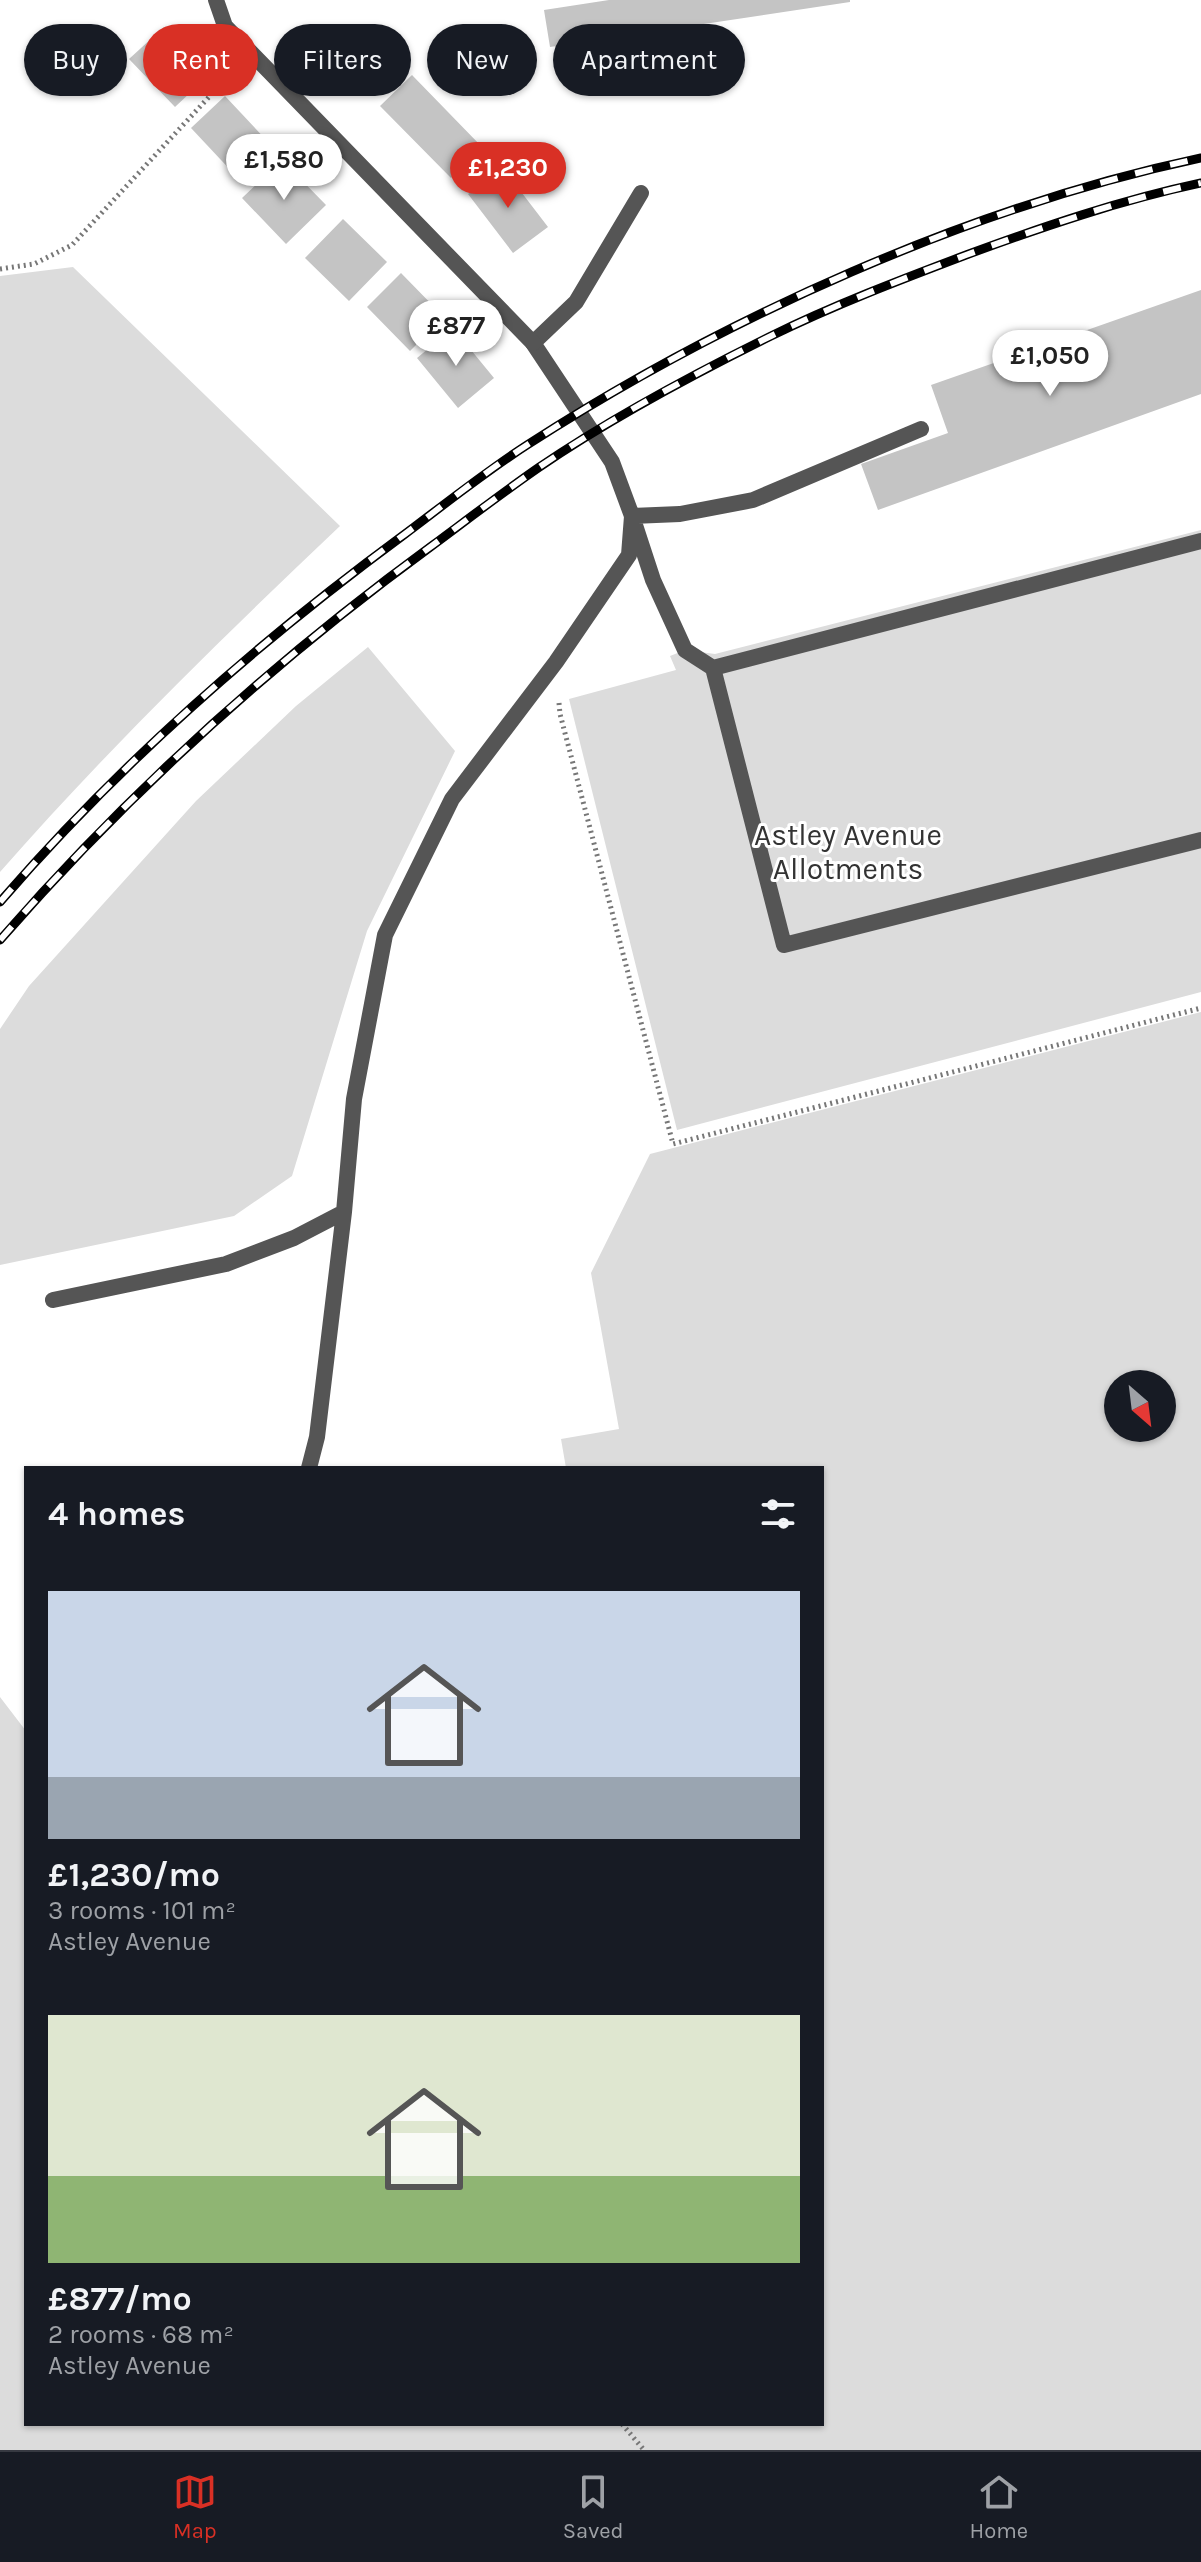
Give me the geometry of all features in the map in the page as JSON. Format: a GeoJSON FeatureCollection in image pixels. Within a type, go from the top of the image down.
{"type":"FeatureCollection","features":[{"type":"Feature","properties":{"kind":"street"},"geometry":{"type":"LineString","coordinates":[[222,0],[216,0],[224,24]]}},
{"type":"Feature","properties":{"kind":"street"},"geometry":{"type":"LineString","coordinates":[[258,61],[533,343],[612,462],[653,580],[685,650],[713,668],[784,945],[1201,840]]}},
{"type":"Feature","properties":{"kind":"street"},"geometry":{"type":"LineString","coordinates":[[533,343],[576,302],[641,193]]}},
{"type":"Feature","properties":{"kind":"street"},"geometry":{"type":"LineString","coordinates":[[632,516],[680,514],[753,500],[921,429]]}},
{"type":"Feature","properties":{"kind":"street"},"geometry":{"type":"LineString","coordinates":[[310,1466],[317,1437],[354,1099],[385,935],[452,799],[556,662],[629,555],[632,516]]}},
{"type":"Feature","properties":{"kind":"street"},"geometry":{"type":"LineString","coordinates":[[713,668],[1201,541]]}},
{"type":"Feature","properties":{"kind":"street"},"geometry":{"type":"LineString","coordinates":[[53,1300],[226,1264],[294,1238],[344,1212]]}},
{"type":"Feature","properties":{"kind":"path"},"geometry":{"type":"LineString","coordinates":[[0,269],[34,264],[72,245],[210,96]]}},
{"type":"Feature","properties":{"kind":"path"},"geometry":{"type":"LineString","coordinates":[[556,662],[560,714],[673,1144],[1201,1008]]}},
{"type":"Feature","properties":{"kind":"path"},"geometry":{"type":"LineString","coordinates":[[624,2426],[644,2450]]}},
{"type":"Feature","properties":{"kind":"green space"},"geometry":{"type":"Polygon","coordinates":[[[73,267],[340,526],[166,695],[81,782],[0,872],[0,276],[73,267]]]}},
{"type":"Feature","properties":{"kind":"green space","name":"Astley Avenue Allotments"},"geometry":{"type":"Polygon","coordinates":[[[1201,530],[1201,992],[677,1130],[569,699],[676,670],[670,656],[685,650],[715,654],[1201,530]]]}},
{"type":"Feature","properties":{"kind":"green space"},"geometry":{"type":"Polygon","coordinates":[[[368,647],[455,751],[367,931],[292,1176],[234,1216],[0,1265],[0,1029],[29,986],[196,801],[296,706],[368,647]]]}},
{"type":"Feature","properties":{"kind":"green space"},"geometry":{"type":"Polygon","coordinates":[[[1201,1012],[1201,2450],[0,2450],[0,1697],[24,1728],[24,2426],[824,2426],[824,1466],[566,1466],[561,1439],[619,1429],[591,1273],[650,1154],[1201,1012]]]}},
{"type":"Feature","properties":{"kind":"building"},"geometry":{"type":"Polygon","coordinates":[[[609,0],[850,0],[703,24],[553,24],[553,47],[550,47],[544,10],[609,0]]]}},
{"type":"Feature","properties":{"kind":"building"},"geometry":{"type":"Polygon","coordinates":[[[143,46],[143,74],[129,59],[143,46]]]}},
{"type":"Feature","properties":{"kind":"building"},"geometry":{"type":"Polygon","coordinates":[[[411,76],[427,90],[427,96],[432,96],[482,147],[451,178],[380,106],[390,96],[411,96],[411,76]]]}},
{"type":"Feature","properties":{"kind":"building"},"geometry":{"type":"Polygon","coordinates":[[[164,96],[187,96],[175,107],[164,96]]]}},
{"type":"Feature","properties":{"kind":"building"},"geometry":{"type":"Polygon","coordinates":[[[225,96],[270,144],[236,176],[191,128],[225,96]]]}},
{"type":"Feature","properties":{"kind":"building"},"geometry":{"type":"Polygon","coordinates":[[[282,160],[326,205],[286,244],[242,198],[282,160]]]}},
{"type":"Feature","properties":{"kind":"building"},"geometry":{"type":"Polygon","coordinates":[[[502,167],[548,227],[513,253],[468,194],[502,167]]]}},
{"type":"Feature","properties":{"kind":"building"},"geometry":{"type":"Polygon","coordinates":[[[343,219],[387,262],[349,301],[305,258],[343,219]]]}},
{"type":"Feature","properties":{"kind":"building"},"geometry":{"type":"Polygon","coordinates":[[[401,273],[444,317],[410,351],[367,307],[401,273]]]}},
{"type":"Feature","properties":{"kind":"building"},"geometry":{"type":"Polygon","coordinates":[[[1201,290],[1201,394],[878,510],[861,464],[948,433],[931,385],[1201,290]]]}},
{"type":"Feature","properties":{"kind":"building"},"geometry":{"type":"Polygon","coordinates":[[[453,328],[494,378],[458,408],[417,358],[453,328]]]}},
{"type":"Feature","properties":{"kind":"railway"},"geometry":{"type":"LineString","coordinates":[[0,902],[93,801],[192,707],[350,575],[527,445],[683,353],[852,272],[1026,206],[1114,179],[1201,158]]}},
{"type":"Feature","properties":{"kind":"railway"},"geometry":{"type":"LineString","coordinates":[[0,940],[100,832],[205,730],[260,682],[374,589],[498,496],[566,450],[682,382],[843,303],[1053,224],[1141,197],[1201,183]]}}]}
